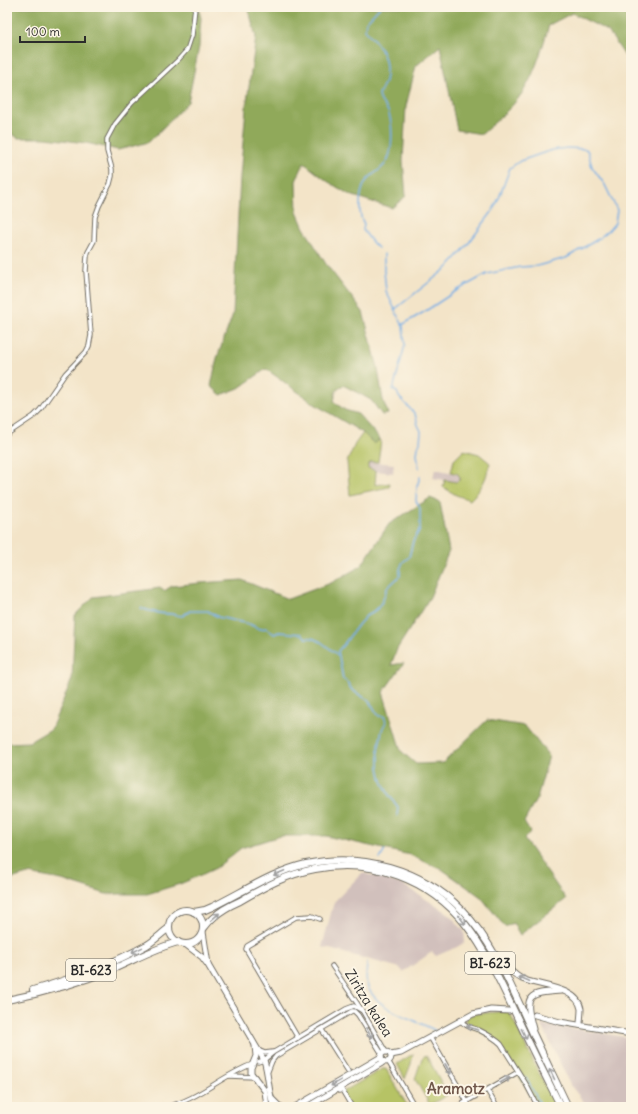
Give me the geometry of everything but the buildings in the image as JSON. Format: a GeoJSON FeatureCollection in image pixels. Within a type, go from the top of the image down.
{"type":"FeatureCollection","features":[{"type":"Feature","properties":{"kind":"main road","name":"BI-623"},"geometry":{"type":"LineString","coordinates":[[7,997],[50,986],[149,944],[169,928],[173,917],[182,910],[194,912],[205,910],[283,871],[306,864],[326,861],[358,861],[406,877],[422,886],[446,902],[462,920],[494,970],[561,1107]]}},
{"type":"Feature","properties":{"kind":"main road","name":"BI-623"},"geometry":{"type":"LineString","coordinates":[[185,944],[196,941],[215,916],[227,908],[280,879],[303,871],[328,866],[386,865],[407,873],[430,884],[453,902],[472,922],[491,949],[568,1107]]}},
{"type":"Feature","properties":{"kind":"main road"},"geometry":{"type":"LineString","coordinates":[[194,912],[203,921],[203,930]]}},
{"type":"Feature","properties":{"kind":"main road"},"geometry":{"type":"LineString","coordinates":[[169,928],[173,938],[178,942],[185,944]]}},
{"type":"Feature","properties":{"kind":"main road","name":"BI-623"},"geometry":{"type":"LineString","coordinates":[[7,1000],[51,990],[88,979],[164,946],[178,942]]}},
{"type":"Feature","properties":{"kind":"street"},"geometry":{"type":"LineString","coordinates":[[7,434],[34,416],[40,410],[65,374],[86,352],[89,346],[91,335],[86,271],[87,256],[94,241],[95,217],[110,184],[112,176],[107,151],[107,139],[115,124],[132,103],[187,50],[192,35],[195,7]]}},
{"type":"Feature","properties":{"kind":"street"},"geometry":{"type":"LineString","coordinates":[[298,1038],[246,950],[247,946],[296,917],[312,916],[320,919]]}},
{"type":"Feature","properties":{"kind":"street"},"geometry":{"type":"LineString","coordinates":[[203,930],[208,965]]}},
{"type":"Feature","properties":{"kind":"street"},"geometry":{"type":"LineString","coordinates":[[185,944],[202,957],[208,965],[256,1047],[266,1068],[270,1097],[274,1107]]}},
{"type":"Feature","properties":{"kind":"street"},"geometry":{"type":"LineString","coordinates":[[491,949],[505,966],[515,975],[529,982],[552,986],[573,996],[580,1004],[580,1025]]}},
{"type":"Feature","properties":{"kind":"street","name":"Ziritza kalea"},"geometry":{"type":"LineString","coordinates":[[332,966],[361,1010],[385,1057]]}},
{"type":"Feature","properties":{"kind":"street"},"geometry":{"type":"LineString","coordinates":[[537,1042],[528,1011],[530,999],[535,994],[540,992],[561,991]]}},
{"type":"Feature","properties":{"kind":"street"},"geometry":{"type":"LineString","coordinates":[[256,1047],[265,1053],[274,1052],[351,1007],[354,1006],[361,1010]]}},
{"type":"Feature","properties":{"kind":"street"},"geometry":{"type":"LineString","coordinates":[[295,1107],[385,1057],[401,1053],[473,1014],[491,1010],[510,1011]]}},
{"type":"Feature","properties":{"kind":"street","name":"Ziritza kalea"},"geometry":{"type":"LineString","coordinates":[[266,1068],[276,1056],[352,1011],[356,1012],[385,1057]]}},
{"type":"Feature","properties":{"kind":"street"},"geometry":{"type":"LineString","coordinates":[[535,1015],[631,1034]]}},
{"type":"Feature","properties":{"kind":"street"},"geometry":{"type":"LineString","coordinates":[[460,1020],[466,1026],[479,1030],[496,1039],[501,1044],[538,1107]]}},
{"type":"Feature","properties":{"kind":"street"},"geometry":{"type":"LineString","coordinates":[[322,1030],[348,1071]]}},
{"type":"Feature","properties":{"kind":"street"},"geometry":{"type":"LineString","coordinates":[[430,1037],[470,1107]]}},
{"type":"Feature","properties":{"kind":"street"},"geometry":{"type":"LineString","coordinates":[[256,1047],[255,1064],[252,1074],[266,1093],[267,1107]]}},
{"type":"Feature","properties":{"kind":"street"},"geometry":{"type":"LineString","coordinates":[[229,1076],[261,1079],[274,1052]]}},
{"type":"Feature","properties":{"kind":"street"},"geometry":{"type":"LineString","coordinates":[[308,1107],[379,1065],[385,1057]]}},
{"type":"Feature","properties":{"kind":"street"},"geometry":{"type":"LineString","coordinates":[[385,1057],[415,1107]]}},
{"type":"Feature","properties":{"kind":"street"},"geometry":{"type":"LineString","coordinates":[[165,1107],[182,1102],[242,1068],[263,1063],[266,1068]]}},
{"type":"Feature","properties":{"kind":"street"},"geometry":{"type":"LineString","coordinates":[[456,1107],[518,1072]]}},
{"type":"Feature","properties":{"kind":"street"},"geometry":{"type":"LineString","coordinates":[[339,1092],[342,1090],[352,1107]]}},
{"type":"Feature","properties":{"kind":"street"},"geometry":{"type":"LineString","coordinates":[[487,1090],[497,1107]]}},
{"type":"Feature","properties":{"kind":"street"},"geometry":{"type":"LineString","coordinates":[[270,1097],[278,1105],[283,1107]]}},
{"type":"Feature","properties":{"kind":"street"},"geometry":{"type":"LineString","coordinates":[[182,1102],[184,1107]]}},
{"type":"Feature","properties":{"kind":"shaded area"},"geometry":{"type":"Polygon","coordinates":[[[371,462],[394,464],[393,473],[376,471],[368,468],[367,465],[371,462]]]}},
{"type":"Feature","properties":{"kind":"shaded area"},"geometry":{"type":"Polygon","coordinates":[[[435,469],[458,474],[461,478],[456,482],[433,478],[435,469]]]}},
{"type":"Feature","properties":{"kind":"shaded area"},"geometry":{"type":"Polygon","coordinates":[[[362,873],[403,885],[448,913],[464,931],[465,942],[436,956],[432,952],[403,972],[400,968],[322,947],[334,902],[362,873]]]}},
{"type":"Feature","properties":{"kind":"shaded area"},"geometry":{"type":"Polygon","coordinates":[[[542,1025],[631,1038],[631,1099],[607,1107],[588,1107],[571,1086],[542,1025]]]}},
{"type":"Feature","properties":{"kind":"green space"},"geometry":{"type":"Polygon","coordinates":[[[7,7],[198,7],[201,18],[199,47],[188,102],[149,142],[118,150],[86,143],[46,138],[18,138],[7,131],[7,7]]]}},
{"type":"Feature","properties":{"kind":"green space"},"geometry":{"type":"Polygon","coordinates":[[[248,7],[631,7],[631,65],[608,31],[572,13],[549,25],[537,64],[522,94],[500,118],[482,134],[457,130],[440,46],[416,66],[406,106],[403,161],[406,196],[392,208],[350,195],[327,181],[304,163],[296,181],[297,212],[304,228],[326,264],[363,312],[377,364],[383,400],[388,414],[382,415],[371,400],[343,385],[336,391],[334,402],[345,410],[358,414],[380,439],[374,444],[363,433],[316,405],[266,369],[239,388],[221,395],[211,386],[217,358],[233,314],[240,177],[246,108],[256,37],[248,7]]]}},
{"type":"Feature","properties":{"kind":"green space"},"geometry":{"type":"Polygon","coordinates":[[[363,433],[374,444],[380,439],[381,441],[378,462],[371,462],[368,465],[368,468],[376,471],[375,485],[390,483],[389,487],[350,495],[347,462],[355,444],[363,433]]]}},
{"type":"Feature","properties":{"kind":"green space"},"geometry":{"type":"Polygon","coordinates":[[[464,450],[479,454],[490,463],[483,483],[478,492],[470,500],[456,495],[443,487],[445,480],[456,482],[461,479],[458,474],[451,472],[454,460],[464,450]]]}},
{"type":"Feature","properties":{"kind":"green space"},"geometry":{"type":"Polygon","coordinates":[[[430,498],[440,502],[449,551],[430,597],[397,649],[391,665],[404,663],[383,692],[401,751],[416,764],[443,763],[487,720],[525,726],[549,756],[537,798],[524,822],[530,832],[524,839],[566,899],[520,935],[513,923],[505,927],[481,897],[443,870],[410,855],[326,836],[280,836],[241,848],[216,868],[180,884],[147,894],[106,894],[62,880],[28,874],[7,880],[7,743],[29,742],[51,729],[72,679],[75,615],[93,597],[160,588],[164,591],[172,586],[242,580],[288,599],[331,583],[361,566],[389,524],[430,498]]]}},
{"type":"Feature","properties":{"kind":"green space"},"geometry":{"type":"Polygon","coordinates":[[[509,1011],[557,1107],[538,1107],[496,1039],[466,1023],[467,1017],[473,1014],[509,1011]]]}},
{"type":"Feature","properties":{"kind":"green space"},"geometry":{"type":"Polygon","coordinates":[[[413,1054],[411,1064],[405,1079],[397,1064],[413,1054]]]}},
{"type":"Feature","properties":{"kind":"green space"},"geometry":{"type":"Polygon","coordinates":[[[426,1055],[447,1095],[430,1105],[415,1079],[422,1058],[426,1055]]]}},
{"type":"Feature","properties":{"kind":"green space"},"geometry":{"type":"Polygon","coordinates":[[[382,1069],[386,1069],[408,1107],[349,1107],[341,1093],[382,1069]]]}},
{"type":"Feature","properties":{"kind":"waterway"},"geometry":{"type":"LineString","coordinates":[[378,248],[363,230],[364,224],[360,213],[360,200],[363,187],[366,182],[382,168],[388,159],[392,142],[390,116],[379,95],[385,81],[385,59],[375,41],[365,30],[366,22],[380,7]]}},
{"type":"Feature","properties":{"kind":"waterway"},"geometry":{"type":"LineString","coordinates":[[394,310],[447,268],[465,248],[492,212],[510,168],[520,161],[552,150],[567,148],[586,149],[592,167],[605,185],[617,210],[615,223],[609,230],[598,239],[566,258],[537,266],[520,267],[487,274],[456,291],[402,325]]}},
{"type":"Feature","properties":{"kind":"waterway"},"geometry":{"type":"LineString","coordinates":[[384,254],[386,291],[403,326],[405,345],[393,390],[397,392],[399,397],[415,414],[421,431],[417,454],[419,468]]}},
{"type":"Feature","properties":{"kind":"waterway"},"geometry":{"type":"LineString","coordinates":[[397,816],[398,807],[389,795],[382,781],[379,767],[378,750],[382,730],[386,722],[384,716],[379,716],[368,700],[352,690],[343,679],[338,651],[366,616],[377,609],[383,600],[387,588],[400,576],[400,569],[403,562],[409,557],[413,541],[420,529],[420,508],[416,501],[417,486],[420,477]]}},
{"type":"Feature","properties":{"kind":"waterway"},"geometry":{"type":"LineString","coordinates":[[141,608],[164,614],[182,616],[190,611],[208,611],[218,617],[249,624],[260,629],[266,628],[274,634],[279,632],[302,634],[306,638],[312,638],[321,642],[338,655]]}},
{"type":"Feature","properties":{"kind":"waterway"},"geometry":{"type":"LineString","coordinates":[[380,859],[385,850]]}},
{"type":"Feature","properties":{"kind":"waterway"},"geometry":{"type":"LineString","coordinates":[[367,962],[367,984],[371,993],[378,1001],[397,1013],[436,1031]]}},
{"type":"Feature","properties":{"kind":"waterway"},"geometry":{"type":"LineString","coordinates":[[526,1078],[542,1107]]}},
{"type":"Feature","properties":{"kind":"district","name":"Aramotz"},"geometry":{"type":"Point","coordinates":[456,1089]}}]}
